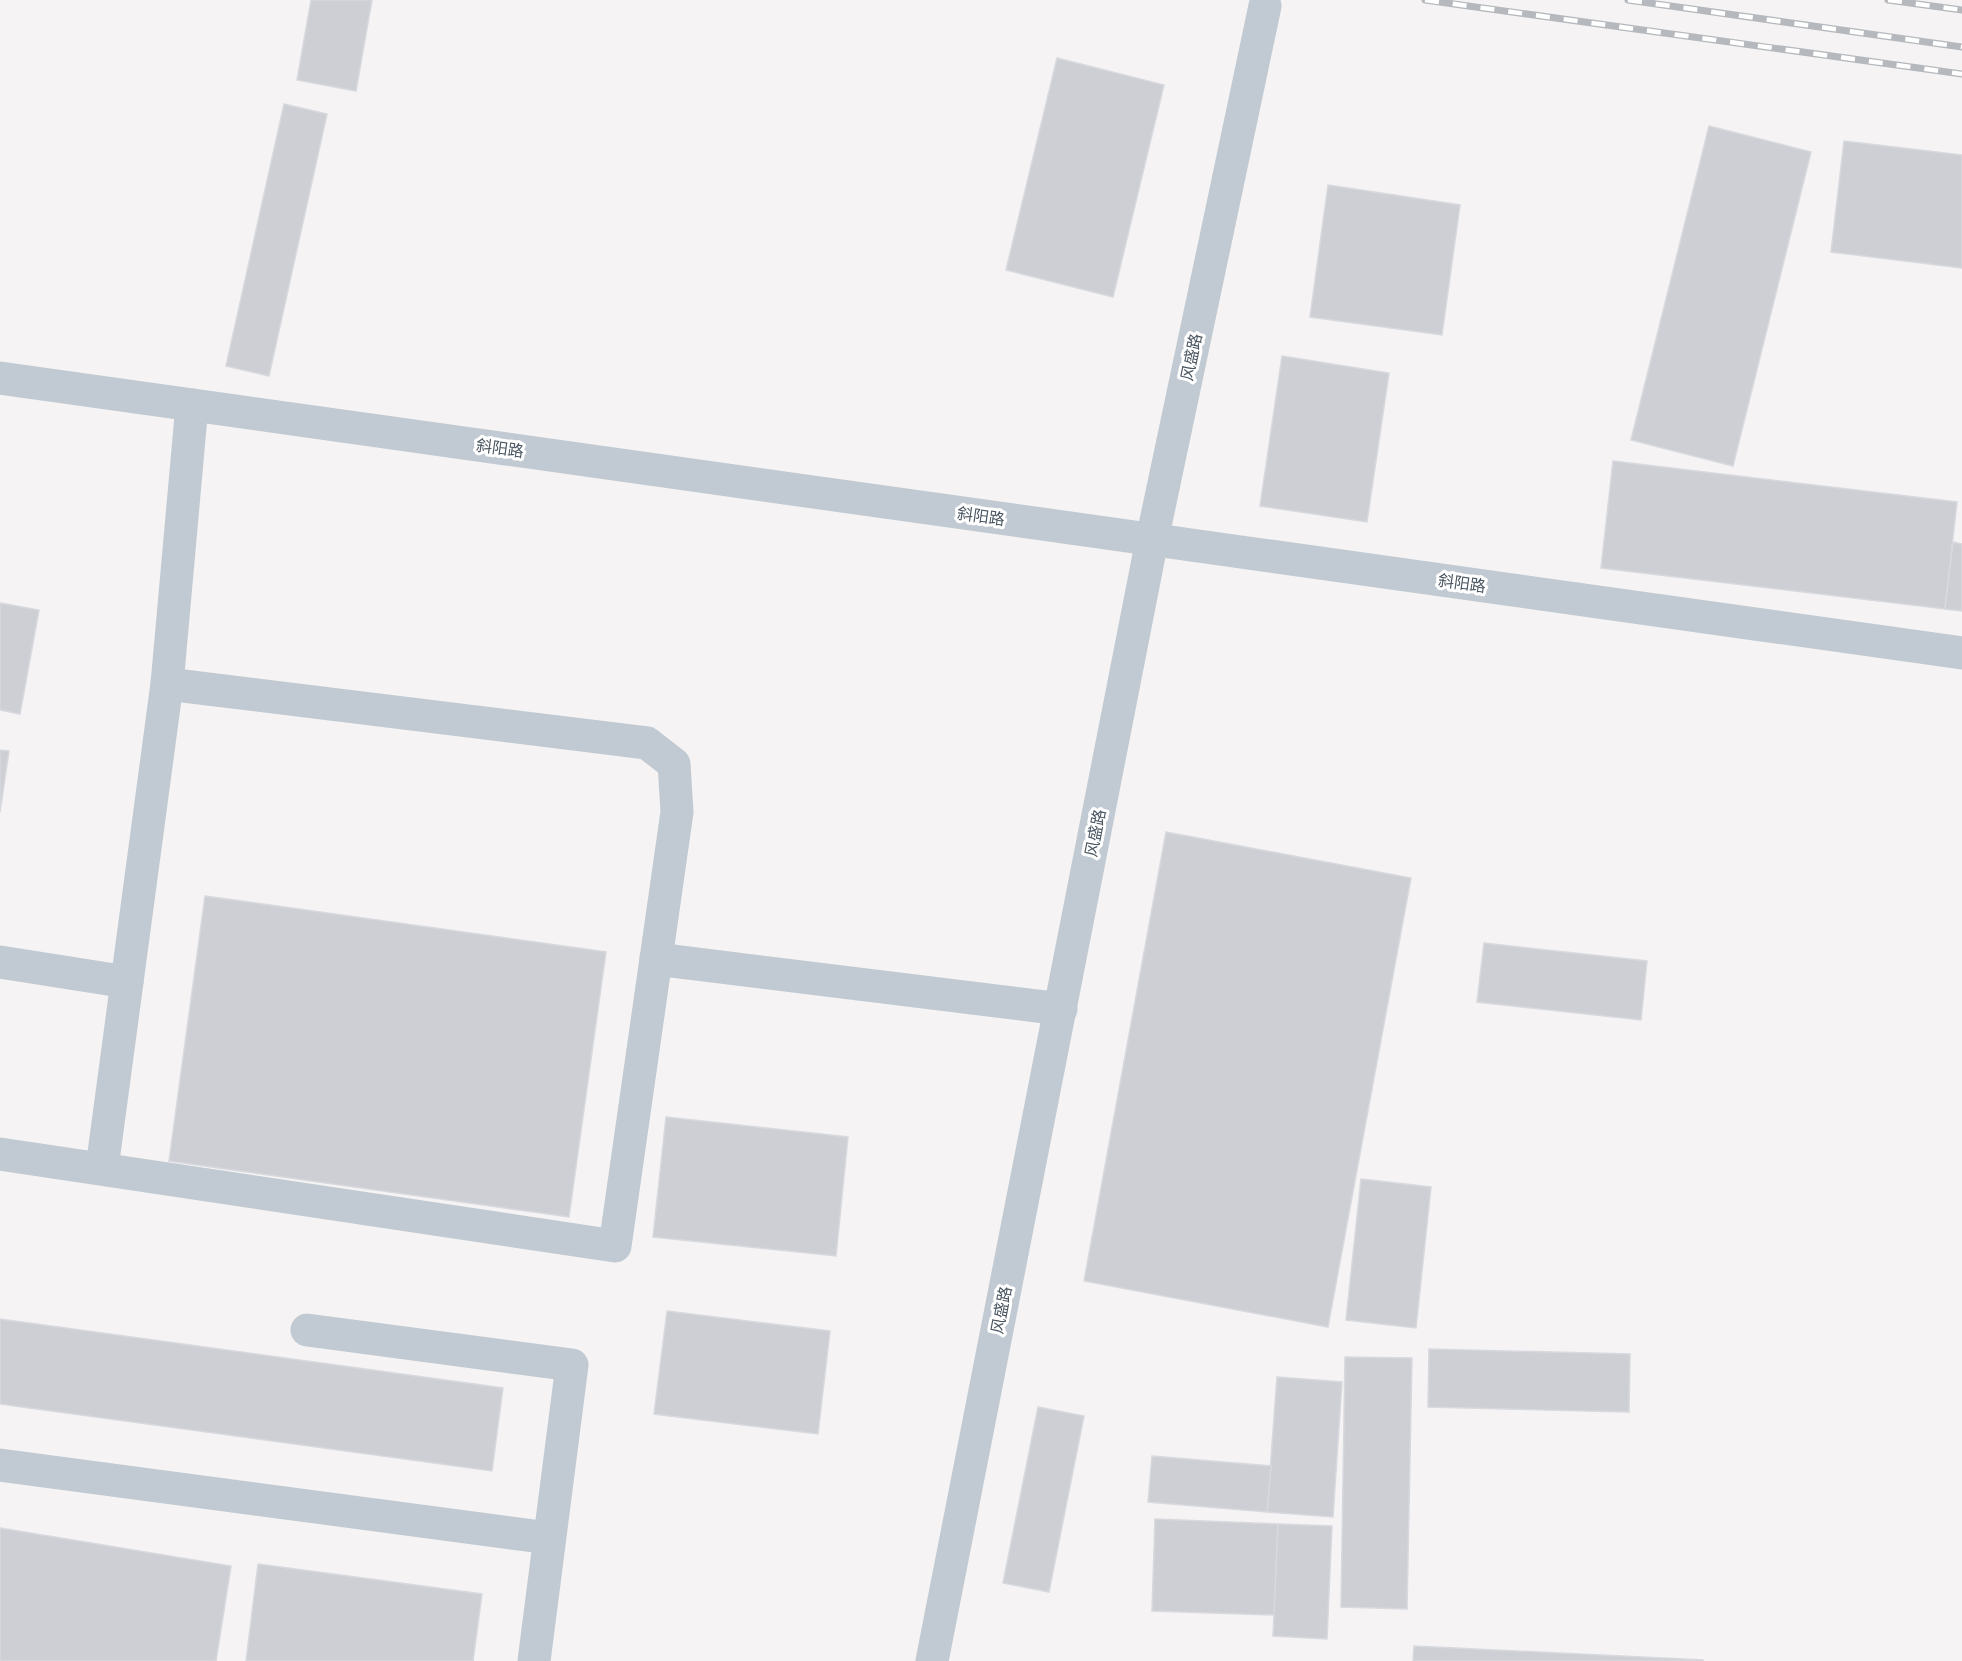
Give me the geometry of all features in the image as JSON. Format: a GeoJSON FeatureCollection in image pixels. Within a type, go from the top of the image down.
{"type":"FeatureCollection","features":[{"type":"Feature","properties":{"kind":"street","name":"风盛路"},"geometry":{"type":"LineString","coordinates":[[932,1661],[1152,540],[1265,6]]}},
{"type":"Feature","properties":{"kind":"street","name":"斜阳路"},"geometry":{"type":"LineString","coordinates":[[0,378],[1962,652]]}},
{"type":"Feature","properties":{"kind":"street"},"geometry":{"type":"LineString","coordinates":[[102,1168],[167,684],[192,405]]}},
{"type":"Feature","properties":{"kind":"street"},"geometry":{"type":"LineString","coordinates":[[0,1154],[615,1246],[677,812],[674,764],[647,742],[167,684]]}},
{"type":"Feature","properties":{"kind":"street"},"geometry":{"type":"LineString","coordinates":[[656,959],[1061,1009]]}},
{"type":"Feature","properties":{"kind":"street"},"geometry":{"type":"LineString","coordinates":[[0,962],[127,982]]}},
{"type":"Feature","properties":{"kind":"street"},"geometry":{"type":"LineString","coordinates":[[307,1330],[572,1365],[534,1661]]}},
{"type":"Feature","properties":{"kind":"street"},"geometry":{"type":"LineString","coordinates":[[0,1465],[549,1538]]}},
{"type":"Feature","properties":{"kind":"building"},"geometry":{"type":"Polygon","coordinates":[[[311,0],[372,0],[356,91],[297,80],[311,0]]]}},
{"type":"Feature","properties":{"kind":"building"},"geometry":{"type":"Polygon","coordinates":[[[1057,58],[1164,85],[1113,297],[1006,270],[1057,58]]]}},
{"type":"Feature","properties":{"kind":"building"},"geometry":{"type":"Polygon","coordinates":[[[284,104],[327,114],[269,376],[226,366],[284,104]]]}},
{"type":"Feature","properties":{"kind":"building"},"geometry":{"type":"Polygon","coordinates":[[[1709,126],[1811,152],[1733,466],[1631,440],[1709,126]]]}},
{"type":"Feature","properties":{"kind":"building"},"geometry":{"type":"Polygon","coordinates":[[[1844,141],[1962,155],[1962,268],[1831,252],[1844,141]]]}},
{"type":"Feature","properties":{"kind":"building"},"geometry":{"type":"Polygon","coordinates":[[[1328,185],[1460,205],[1442,335],[1310,317],[1328,185]]]}},
{"type":"Feature","properties":{"kind":"building"},"geometry":{"type":"Polygon","coordinates":[[[1282,356],[1389,373],[1367,522],[1260,506],[1282,356]]]}},
{"type":"Feature","properties":{"kind":"building"},"geometry":{"type":"Polygon","coordinates":[[[1613,461],[1957,502],[1945,609],[1601,568],[1613,461]]]}},
{"type":"Feature","properties":{"kind":"building"},"geometry":{"type":"Polygon","coordinates":[[[1953,542],[1962,544],[1962,611],[1945,609],[1953,542]]]}},
{"type":"Feature","properties":{"kind":"building"},"geometry":{"type":"Polygon","coordinates":[[[0,603],[39,610],[20,714],[0,710],[0,603]]]}},
{"type":"Feature","properties":{"kind":"building"},"geometry":{"type":"Polygon","coordinates":[[[0,750],[9,751],[0,812],[0,750]]]}},
{"type":"Feature","properties":{"kind":"building"},"geometry":{"type":"Polygon","coordinates":[[[1166,832],[1411,878],[1328,1327],[1084,1281],[1166,832]]]}},
{"type":"Feature","properties":{"kind":"building"},"geometry":{"type":"Polygon","coordinates":[[[205,896],[606,952],[569,1217],[169,1161],[205,896]]]}},
{"type":"Feature","properties":{"kind":"building"},"geometry":{"type":"Polygon","coordinates":[[[1484,943],[1647,961],[1641,1020],[1477,1002],[1484,943]]]}},
{"type":"Feature","properties":{"kind":"building"},"geometry":{"type":"Polygon","coordinates":[[[666,1117],[848,1137],[836,1256],[653,1237],[666,1117]]]}},
{"type":"Feature","properties":{"kind":"building"},"geometry":{"type":"Polygon","coordinates":[[[1361,1179],[1431,1187],[1416,1328],[1346,1320],[1361,1179]]]}},
{"type":"Feature","properties":{"kind":"building"},"geometry":{"type":"Polygon","coordinates":[[[667,1311],[830,1331],[818,1434],[654,1414],[667,1311]]]}},
{"type":"Feature","properties":{"kind":"building"},"geometry":{"type":"Polygon","coordinates":[[[0,1319],[503,1388],[492,1471],[0,1404],[0,1319]]]}},
{"type":"Feature","properties":{"kind":"building"},"geometry":{"type":"Polygon","coordinates":[[[1429,1349],[1630,1354],[1629,1412],[1428,1407],[1429,1349]]]}},
{"type":"Feature","properties":{"kind":"building"},"geometry":{"type":"Polygon","coordinates":[[[1345,1357],[1412,1358],[1407,1609],[1341,1607],[1345,1357]]]}},
{"type":"Feature","properties":{"kind":"building"},"geometry":{"type":"Polygon","coordinates":[[[1277,1377],[1342,1382],[1333,1517],[1267,1512],[1277,1377]]]}},
{"type":"Feature","properties":{"kind":"building"},"geometry":{"type":"Polygon","coordinates":[[[1038,1407],[1084,1416],[1049,1592],[1003,1583],[1038,1407]]]}},
{"type":"Feature","properties":{"kind":"building"},"geometry":{"type":"Polygon","coordinates":[[[1152,1456],[1271,1466],[1267,1512],[1148,1502],[1152,1456]]]}},
{"type":"Feature","properties":{"kind":"building"},"geometry":{"type":"Polygon","coordinates":[[[1155,1519],[1278,1524],[1275,1615],[1152,1611],[1155,1519]]]}},
{"type":"Feature","properties":{"kind":"building"},"geometry":{"type":"Polygon","coordinates":[[[1278,1524],[1332,1526],[1327,1639],[1273,1636],[1278,1524]]]}},
{"type":"Feature","properties":{"kind":"building"},"geometry":{"type":"Polygon","coordinates":[[[0,1528],[231,1566],[216,1661],[0,1661],[0,1528]]]}},
{"type":"Feature","properties":{"kind":"building"},"geometry":{"type":"Polygon","coordinates":[[[258,1564],[482,1594],[473,1661],[246,1661],[258,1564]]]}},
{"type":"Feature","properties":{"kind":"building"},"geometry":{"type":"Polygon","coordinates":[[[1414,1646],[1703,1660],[1703,1661],[1413,1661],[1414,1646]]]}},
{"type":"Feature","properties":{"kind":"railway"},"geometry":{"type":"LineString","coordinates":[[1425,0],[1962,74]]}},
{"type":"Feature","properties":{"kind":"railway"},"geometry":{"type":"LineString","coordinates":[[1628,0],[1962,47]]}},
{"type":"Feature","properties":{"kind":"railway"},"geometry":{"type":"LineString","coordinates":[[1888,0],[1962,10]]}}]}
